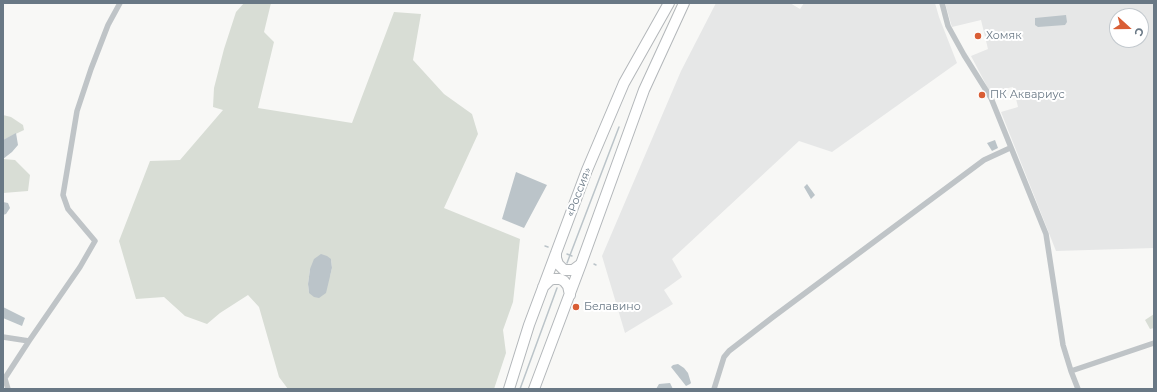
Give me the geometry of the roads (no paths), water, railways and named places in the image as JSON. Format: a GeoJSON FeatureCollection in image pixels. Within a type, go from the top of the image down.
{"type":"FeatureCollection","features":[{"type":"Feature","properties":{"kind":"highway","name":"«Россия»"},"geometry":{"type":"LineString","coordinates":[[509,389],[529,324],[587,170],[624,83],[669,3]]}},
{"type":"Feature","properties":{"kind":"highway"},"geometry":{"type":"LineString","coordinates":[[534,389],[570,295],[644,90],[684,3]]}},
{"type":"Feature","properties":{"kind":"highway"},"geometry":{"type":"LineString","coordinates":[[556,251],[556,260],[562,269],[573,270],[581,264]]}},
{"type":"Feature","properties":{"kind":"highway"},"geometry":{"type":"LineString","coordinates":[[542,288],[550,280],[560,280],[569,288],[570,295]]}},
{"type":"Feature","properties":{"kind":"street"},"geometry":{"type":"LineString","coordinates":[[8,389],[4,380],[29,340],[80,267],[95,241],[68,209],[63,195],[78,111],[91,69],[108,25],[120,3]]}},
{"type":"Feature","properties":{"kind":"street"},"geometry":{"type":"LineString","coordinates":[[942,3],[948,26],[991,98],[1046,234],[1063,345],[1070,371],[1078,389]]}},
{"type":"Feature","properties":{"kind":"street"},"geometry":{"type":"LineString","coordinates":[[714,389],[724,357],[729,352],[773,317],[984,160],[1010,148]]}},
{"type":"Feature","properties":{"kind":"street"},"geometry":{"type":"LineString","coordinates":[[3,337],[29,340]]}},
{"type":"Feature","properties":{"kind":"street"},"geometry":{"type":"LineString","coordinates":[[1070,371],[1154,343]]}},
{"type":"Feature","properties":{"kind":"waterway"},"geometry":{"type":"LineString","coordinates":[[567,263],[619,127]]}},
{"type":"Feature","properties":{"kind":"waterway"},"geometry":{"type":"LineString","coordinates":[[567,254],[572,256]]}},
{"type":"Feature","properties":{"kind":"waterway"},"geometry":{"type":"LineString","coordinates":[[520,389],[557,288]]}},
{"type":"Feature","properties":{"kind":"place","name":"Хомяк"},"geometry":{"type":"Point","coordinates":[978,36]}},
{"type":"Feature","properties":{"kind":"place","name":"ПК Аквариус"},"geometry":{"type":"Point","coordinates":[982,95]}},
{"type":"Feature","properties":{"kind":"place","name":"Белавино"},"geometry":{"type":"Point","coordinates":[576,307]}}]}
